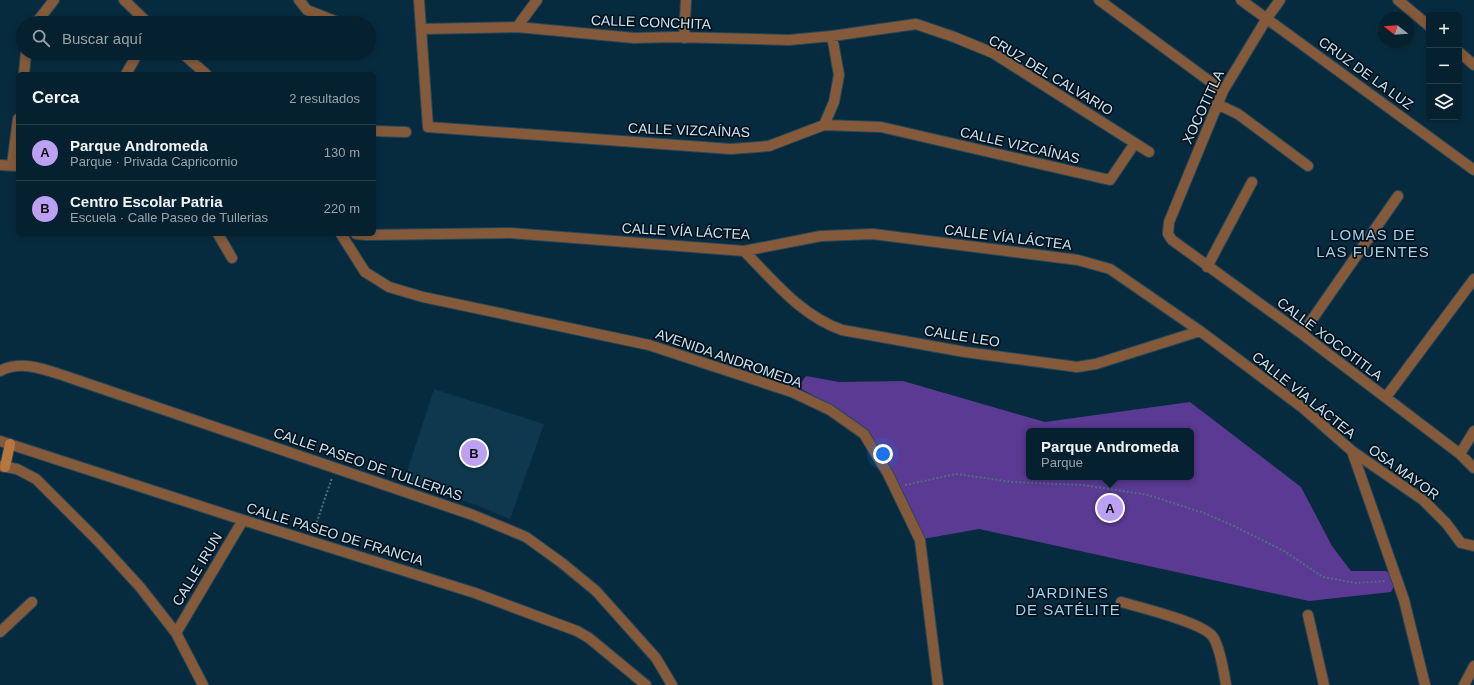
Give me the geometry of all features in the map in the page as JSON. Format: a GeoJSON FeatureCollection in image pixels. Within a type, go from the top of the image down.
{"type":"FeatureCollection","features":[{"type":"Feature","properties":{"kind":"street"},"geometry":{"type":"LineString","coordinates":[[41,16],[54,0]]}},
{"type":"Feature","properties":{"kind":"street"},"geometry":{"type":"LineString","coordinates":[[124,0],[141,16]]}},
{"type":"Feature","properties":{"kind":"street"},"geometry":{"type":"LineString","coordinates":[[299,0],[307,10],[322,16]]}},
{"type":"Feature","properties":{"kind":"street"},"geometry":{"type":"LineString","coordinates":[[419,0],[422,29]]}},
{"type":"Feature","properties":{"kind":"street"},"geometry":{"type":"LineString","coordinates":[[517,27],[537,0]]}},
{"type":"Feature","properties":{"kind":"street"},"geometry":{"type":"LineString","coordinates":[[684,38],[686,0]]}},
{"type":"Feature","properties":{"kind":"street"},"geometry":{"type":"LineString","coordinates":[[1099,0],[1224,91]]}},
{"type":"Feature","properties":{"kind":"street","name":"CRUZ DE LA LUZ"},"geometry":{"type":"LineString","coordinates":[[1241,0],[1474,170]]}},
{"type":"Feature","properties":{"kind":"street","name":"XOCOTITLA"},"geometry":{"type":"LineString","coordinates":[[1168,234],[1169,222],[1217,104],[1267,18],[1280,0]]}},
{"type":"Feature","properties":{"kind":"street"},"geometry":{"type":"LineString","coordinates":[[1398,0],[1426,23]]}},
{"type":"Feature","properties":{"kind":"street","name":"CRUZ DEL CALVARIO"},"geometry":{"type":"LineString","coordinates":[[832,36],[916,24],[954,37],[993,54],[1149,152]]}},
{"type":"Feature","properties":{"kind":"street","name":"CALLE CONCHITA"},"geometry":{"type":"LineString","coordinates":[[422,29],[517,27],[634,38],[789,40],[832,36]]}},
{"type":"Feature","properties":{"kind":"street","name":"CALLE VIZCAÍNAS"},"geometry":{"type":"LineString","coordinates":[[422,29],[428,127],[731,149],[770,146],[824,125],[881,127],[1110,180],[1135,143]]}},
{"type":"Feature","properties":{"kind":"street"},"geometry":{"type":"LineString","coordinates":[[824,125],[834,102],[839,75],[832,36]]}},
{"type":"Feature","properties":{"kind":"street"},"geometry":{"type":"LineString","coordinates":[[1462,54],[1474,64]]}},
{"type":"Feature","properties":{"kind":"street"},"geometry":{"type":"LineString","coordinates":[[24,72],[25,60]]}},
{"type":"Feature","properties":{"kind":"street"},"geometry":{"type":"LineString","coordinates":[[127,72],[134,60]]}},
{"type":"Feature","properties":{"kind":"street"},"geometry":{"type":"LineString","coordinates":[[190,60],[204,72]]}},
{"type":"Feature","properties":{"kind":"street"},"geometry":{"type":"LineString","coordinates":[[1217,104],[1238,114],[1308,166]]}},
{"type":"Feature","properties":{"kind":"street"},"geometry":{"type":"LineString","coordinates":[[376,131],[406,132]]}},
{"type":"Feature","properties":{"kind":"street"},"geometry":{"type":"LineString","coordinates":[[0,165],[15,166],[16,150]]}},
{"type":"Feature","properties":{"kind":"street"},"geometry":{"type":"LineString","coordinates":[[1207,266],[1252,182]]}},
{"type":"Feature","properties":{"kind":"street"},"geometry":{"type":"LineString","coordinates":[[1302,334],[1398,196]]}},
{"type":"Feature","properties":{"kind":"street","name":"CALLE VÍA LÁCTEA"},"geometry":{"type":"LineString","coordinates":[[376,235],[510,233],[744,251],[821,236],[873,234],[1078,260],[1110,269],[1200,331],[1303,408],[1352,451],[1404,600],[1425,685]]}},
{"type":"Feature","properties":{"kind":"street","name":"CALLE XOCOTITLA"},"geometry":{"type":"LineString","coordinates":[[1168,234],[1172,240],[1302,334],[1460,454],[1474,468]]}},
{"type":"Feature","properties":{"kind":"street"},"geometry":{"type":"LineString","coordinates":[[219,236],[232,258]]}},
{"type":"Feature","properties":{"kind":"street","name":"AVENIDA ANDROMEDA"},"geometry":{"type":"LineString","coordinates":[[342,236],[365,272],[389,287],[423,297],[649,345],[792,392],[830,410],[864,434],[894,487],[920,540],[938,685]]}},
{"type":"Feature","properties":{"kind":"street","name":"CALLE LEO"},"geometry":{"type":"LineString","coordinates":[[744,251],[806,313],[825,324],[842,330],[965,352],[1077,367],[1096,364],[1200,331]]}},
{"type":"Feature","properties":{"kind":"street"},"geometry":{"type":"LineString","coordinates":[[1386,398],[1474,279]]}},
{"type":"Feature","properties":{"kind":"street","name":"CALLE PASEO DE TULLERIAS"},"geometry":{"type":"LineString","coordinates":[[0,371],[19,366],[45,370],[336,467],[473,515],[526,537],[562,563],[596,591],[656,658],[672,685]]}},
{"type":"Feature","properties":{"kind":"street"},"geometry":{"type":"LineString","coordinates":[[1460,454],[1474,431]]}},
{"type":"Feature","properties":{"kind":"street"},"geometry":{"type":"LineString","coordinates":[[5,442],[3,467],[24,472],[36,479],[98,541],[140,587],[176,633],[203,685]]}},
{"type":"Feature","properties":{"kind":"street","name":"CALLE PASEO DE FRANCIA"},"geometry":{"type":"LineString","coordinates":[[5,442],[311,542],[475,593],[577,631],[589,638],[646,685]]}},
{"type":"Feature","properties":{"kind":"street","name":"OSA MAYOR"},"geometry":{"type":"LineString","coordinates":[[1352,451],[1423,500],[1446,523],[1461,543],[1474,546]]}},
{"type":"Feature","properties":{"kind":"street","name":"CALLE IRUN"},"geometry":{"type":"LineString","coordinates":[[176,633],[243,520]]}},
{"type":"Feature","properties":{"kind":"street"},"geometry":{"type":"LineString","coordinates":[[0,632],[32,602]]}},
{"type":"Feature","properties":{"kind":"street"},"geometry":{"type":"LineString","coordinates":[[1121,602],[1198,626],[1213,637],[1224,667],[1226,685]]}},
{"type":"Feature","properties":{"kind":"street"},"geometry":{"type":"LineString","coordinates":[[1308,615],[1324,685]]}},
{"type":"Feature","properties":{"kind":"street"},"geometry":{"type":"LineString","coordinates":[[1464,685],[1474,666]]}},
{"type":"Feature","properties":{"kind":"path"},"geometry":{"type":"LineString","coordinates":[[311,542],[336,467]]}},
{"type":"Feature","properties":{"kind":"path"},"geometry":{"type":"LineString","coordinates":[[894,487],[956,474],[1013,482],[1083,485],[1148,495],[1204,513],[1234,526],[1284,551],[1323,577],[1356,583],[1397,580]]}},
{"type":"Feature","properties":{"kind":"shaded area"},"geometry":{"type":"Polygon","coordinates":[[[806,376],[839,382],[903,381],[1045,422],[1190,402],[1301,487],[1332,546],[1351,571],[1386,571],[1397,580],[1391,592],[1309,601],[979,529],[923,539],[868,433],[839,410],[798,387],[806,376]]]}},
{"type":"Feature","properties":{"kind":"shaded area"},"geometry":{"type":"Polygon","coordinates":[[[434,389],[544,424],[510,519],[473,504],[404,481],[434,389]]]}},
{"type":"Feature","properties":{"kind":"place","name":"Centro Escolar Patria"},"geometry":{"type":"Point","coordinates":[474,453]}},
{"type":"Feature","properties":{"kind":"place","name":"Parque Andromeda"},"geometry":{"type":"Point","coordinates":[1110,508]}},
{"type":"Feature","properties":{"kind":"district","name":"LOMAS DE LAS FUENTES"},"geometry":{"type":"Point","coordinates":[1373,242]}},
{"type":"Feature","properties":{"kind":"district","name":"JARDINES DE SATÉLITE"},"geometry":{"type":"Point","coordinates":[1068,600]}}]}
